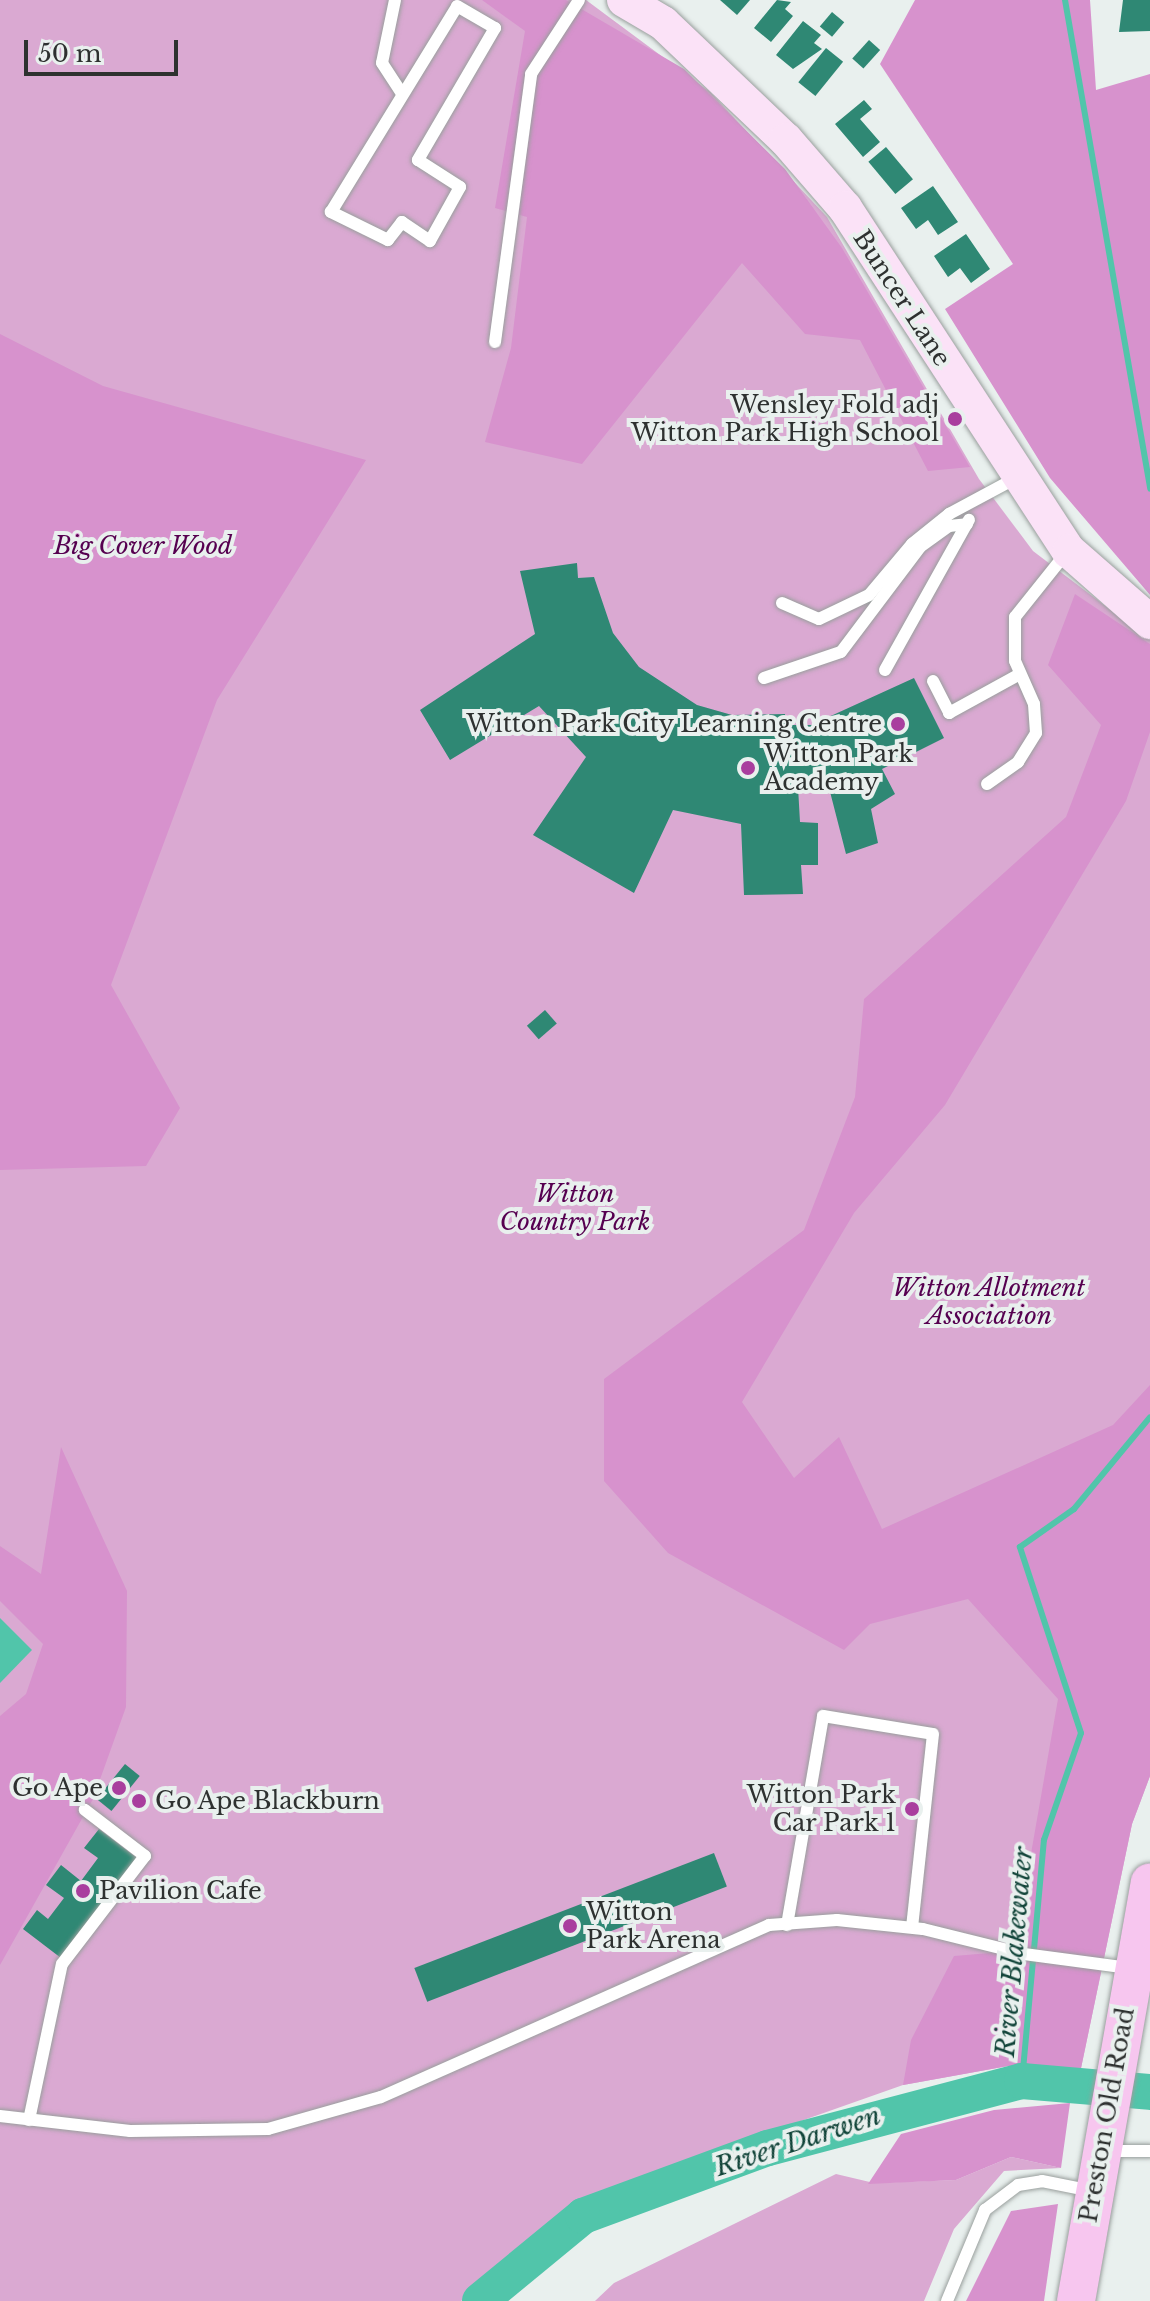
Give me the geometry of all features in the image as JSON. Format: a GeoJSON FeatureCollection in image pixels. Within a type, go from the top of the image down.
{"type":"FeatureCollection","features":[{"type":"Feature","properties":{"kind":"main road","name":"Buncer Lane"},"geometry":{"type":"LineString","coordinates":[[624,0],[663,23],[786,140],[845,208],[1069,551],[1150,622]]}},
{"type":"Feature","properties":{"kind":"main road","name":"Preston Old Road"},"geometry":{"type":"LineString","coordinates":[[1076,2301],[1116,2054],[1150,1882]]}},
{"type":"Feature","properties":{"kind":"lane"},"geometry":{"type":"LineString","coordinates":[[395,0],[382,63],[401,92]]}},
{"type":"Feature","properties":{"kind":"lane"},"geometry":{"type":"LineString","coordinates":[[495,342],[531,74],[579,0]]}},
{"type":"Feature","properties":{"kind":"lane"},"geometry":{"type":"LineString","coordinates":[[457,6],[495,28],[418,160],[460,187],[430,241],[402,222],[388,240],[331,212],[401,92],[457,6]]}},
{"type":"Feature","properties":{"kind":"lane"},"geometry":{"type":"LineString","coordinates":[[782,603],[819,619],[869,595],[912,544],[949,514],[979,503],[1018,477]]}},
{"type":"Feature","properties":{"kind":"lane"},"geometry":{"type":"LineString","coordinates":[[885,670],[979,503]]}},
{"type":"Feature","properties":{"kind":"lane"},"geometry":{"type":"LineString","coordinates":[[764,678],[841,652],[920,547],[949,526],[967,524]]}},
{"type":"Feature","properties":{"kind":"lane"},"geometry":{"type":"LineString","coordinates":[[987,784],[1018,762],[1036,733],[1020,674],[1015,617],[1041,576],[1069,551]]}},
{"type":"Feature","properties":{"kind":"lane"},"geometry":{"type":"LineString","coordinates":[[933,681],[949,713],[1020,674]]}},
{"type":"Feature","properties":{"kind":"lane"},"geometry":{"type":"LineString","coordinates":[[787,1925],[823,1716],[933,1734],[912,1927]]}},
{"type":"Feature","properties":{"kind":"lane"},"geometry":{"type":"LineString","coordinates":[[29,2120],[62,1964],[145,1856],[85,1810]]}},
{"type":"Feature","properties":{"kind":"lane"},"geometry":{"type":"LineString","coordinates":[[0,2116],[130,2131],[268,2129],[381,2097],[716,1945],[787,1925],[837,1920],[912,1927],[1024,1954],[1132,1969]]}},
{"type":"Feature","properties":{"kind":"lane"},"geometry":{"type":"LineString","coordinates":[[1102,2144],[1150,2151]]}},
{"type":"Feature","properties":{"kind":"lane"},"geometry":{"type":"LineString","coordinates":[[947,2301],[985,2210],[1018,2185],[1042,2181],[1092,2191]]}},
{"type":"Feature","properties":{"kind":"green space","name":"Witton Country Park"},"geometry":{"type":"Polygon","coordinates":[[[0,0],[586,0],[710,92],[827,217],[979,479],[1033,551],[1150,640],[1150,1776],[1132,1824],[1080,2073],[1008,2066],[903,2085],[602,2191],[461,2301],[0,2301],[0,0]]]}},
{"type":"Feature","properties":{"kind":"green space"},"geometry":{"type":"Polygon","coordinates":[[[482,0],[566,0],[684,69],[785,169],[842,248],[970,467],[928,471],[860,340],[805,334],[742,263],[582,464],[485,442],[511,348],[527,217],[495,208],[525,31],[482,0]]]}},
{"type":"Feature","properties":{"kind":"green space"},"geometry":{"type":"Polygon","coordinates":[[[915,0],[1090,0],[1096,90],[1150,74],[1150,595],[1050,478],[945,309],[1013,264],[880,64],[915,0]]]}},
{"type":"Feature","properties":{"kind":"green space","name":"Big Cover Wood"},"geometry":{"type":"Polygon","coordinates":[[[0,334],[103,386],[366,460],[217,700],[111,985],[180,1108],[146,1166],[0,1170],[0,334]]]}},
{"type":"Feature","properties":{"kind":"green space"},"geometry":{"type":"Polygon","coordinates":[[[1075,594],[1150,644],[1150,732],[1126,801],[945,1105],[854,1213],[742,1402],[794,1478],[839,1437],[882,1529],[1113,1425],[1150,1385],[1150,1776],[1132,1824],[1080,2073],[1008,2066],[903,2085],[911,2040],[954,1956],[1014,1951],[1058,1699],[968,1599],[870,1624],[844,1650],[668,1553],[604,1481],[604,1379],[804,1230],[855,1097],[864,999],[1066,817],[1101,725],[1048,665],[1075,594]]]}},
{"type":"Feature","properties":{"kind":"green space"},"geometry":{"type":"Polygon","coordinates":[[[61,1447],[127,1591],[126,1707],[93,1799],[0,1965],[0,1716],[26,1694],[43,1644],[0,1601],[0,1546],[41,1574],[61,1447]]]}},
{"type":"Feature","properties":{"kind":"green space"},"geometry":{"type":"Polygon","coordinates":[[[1070,2103],[1061,2168],[1011,2157],[956,2180],[868,2184],[901,2134],[994,2110],[1070,2103]]]}},
{"type":"Feature","properties":{"kind":"green space"},"geometry":{"type":"Polygon","coordinates":[[[1011,2157],[1061,2168],[1004,2171],[954,2229],[924,2301],[595,2301],[614,2283],[836,2174],[874,2183],[956,2180],[1011,2157]]]}},
{"type":"Feature","properties":{"kind":"green space"},"geometry":{"type":"Polygon","coordinates":[[[1058,2204],[1044,2301],[966,2301],[1011,2211],[1058,2204]]]}},
{"type":"Feature","properties":{"kind":"shaded area"},"geometry":{"type":"Polygon","coordinates":[[[0,1618],[32,1650],[0,1683],[0,1618]]]}},
{"type":"Feature","properties":{"kind":"building"},"geometry":{"type":"Polygon","coordinates":[[[720,0],[750,0],[737,15],[720,0]]]}},
{"type":"Feature","properties":{"kind":"building"},"geometry":{"type":"Polygon","coordinates":[[[777,0],[791,2],[785,9],[793,16],[771,42],[754,28],[777,0]]]}},
{"type":"Feature","properties":{"kind":"building"},"geometry":{"type":"Polygon","coordinates":[[[1123,0],[1150,0],[1150,31],[1119,32],[1123,0]]]}},
{"type":"Feature","properties":{"kind":"building"},"geometry":{"type":"Polygon","coordinates":[[[832,12],[844,22],[832,37],[820,27],[832,12]]]}},
{"type":"Feature","properties":{"kind":"building"},"geometry":{"type":"Polygon","coordinates":[[[803,21],[821,35],[814,43],[822,49],[793,69],[776,55],[803,21]]]}},
{"type":"Feature","properties":{"kind":"building"},"geometry":{"type":"Polygon","coordinates":[[[869,40],[880,50],[863,69],[852,59],[869,40]]]}},
{"type":"Feature","properties":{"kind":"building"},"geometry":{"type":"Polygon","coordinates":[[[826,48],[843,62],[815,96],[798,82],[826,48]]]}},
{"type":"Feature","properties":{"kind":"building"},"geometry":{"type":"Polygon","coordinates":[[[864,100],[872,109],[860,119],[880,142],[863,157],[835,124],[864,100]]]}},
{"type":"Feature","properties":{"kind":"building"},"geometry":{"type":"Polygon","coordinates":[[[886,147],[913,179],[895,194],[868,162],[886,147]]]}},
{"type":"Feature","properties":{"kind":"building"},"geometry":{"type":"Polygon","coordinates":[[[933,186],[958,222],[938,235],[928,220],[916,229],[901,208],[933,186]]]}},
{"type":"Feature","properties":{"kind":"building"},"geometry":{"type":"Polygon","coordinates":[[[966,234],[990,269],[971,283],[960,268],[948,277],[934,256],[966,234]]]}},
{"type":"Feature","properties":{"kind":"building","name":"Witton Park Academy"},"geometry":{"type":"Polygon","coordinates":[[[577,563],[578,578],[594,577],[613,633],[639,667],[697,705],[732,715],[785,714],[786,725],[811,725],[914,678],[944,738],[882,769],[895,794],[871,809],[878,843],[846,854],[827,780],[798,787],[800,822],[818,823],[818,865],[801,865],[803,894],[744,895],[741,824],[673,810],[634,893],[533,835],[586,757],[539,706],[450,760],[420,710],[535,634],[520,571],[577,563]]]}},
{"type":"Feature","properties":{"kind":"building"},"geometry":{"type":"Polygon","coordinates":[[[545,1010],[557,1024],[539,1039],[527,1026],[545,1010]]]}},
{"type":"Feature","properties":{"kind":"building","name":"Go Ape"},"geometry":{"type":"Polygon","coordinates":[[[125,1764],[140,1776],[111,1811],[97,1799],[125,1764]]]}},
{"type":"Feature","properties":{"kind":"building","name":"Pavilion Cafe"},"geometry":{"type":"Polygon","coordinates":[[[99,1829],[137,1858],[61,1958],[23,1929],[37,1910],[48,1919],[64,1898],[46,1885],[61,1865],[81,1881],[98,1858],[84,1848],[99,1829]]]}},
{"type":"Feature","properties":{"kind":"building","name":"Witton Park Arena"},"geometry":{"type":"Polygon","coordinates":[[[714,1853],[727,1887],[427,2002],[414,1968],[714,1853]]]}},
{"type":"Feature","properties":{"kind":"waterway","name":"River Blakewater"},"geometry":{"type":"LineString","coordinates":[[1065,0],[1150,489]]}},
{"type":"Feature","properties":{"kind":"waterway","name":"River Blakewater"},"geometry":{"type":"LineString","coordinates":[[1022,2081],[1044,1840],[1081,1733],[1020,1547],[1074,1509],[1150,1417]]}},
{"type":"Feature","properties":{"kind":"waterway","name":"River Darwen"},"geometry":{"type":"LineString","coordinates":[[480,2301],[583,2216],[768,2148],[1022,2081],[1150,2092]]}},
{"type":"Feature","properties":{"kind":"place","name":"Wensley Fold adj Witton Park High School"},"geometry":{"type":"Point","coordinates":[955,419]}},
{"type":"Feature","properties":{"kind":"place","name":"Witton Park City Learning Centre"},"geometry":{"type":"Point","coordinates":[898,724]}},
{"type":"Feature","properties":{"kind":"place","name":"Witton Park Academy"},"geometry":{"type":"Point","coordinates":[748,768]}},
{"type":"Feature","properties":{"kind":"place","name":"Go Ape"},"geometry":{"type":"Point","coordinates":[119,1788]}},
{"type":"Feature","properties":{"kind":"place","name":"Go Ape Blackburn"},"geometry":{"type":"Point","coordinates":[139,1801]}},
{"type":"Feature","properties":{"kind":"place","name":"Witton Park Car Park 1"},"geometry":{"type":"Point","coordinates":[912,1809]}},
{"type":"Feature","properties":{"kind":"place","name":"Pavilion Cafe"},"geometry":{"type":"Point","coordinates":[83,1891]}},
{"type":"Feature","properties":{"kind":"place","name":"Witton Park Arena"},"geometry":{"type":"Point","coordinates":[570,1926]}},
{"type":"Feature","properties":{"kind":"park label","name":"Witton Allotment Association"},"geometry":{"type":"Point","coordinates":[989,1302]}}]}
